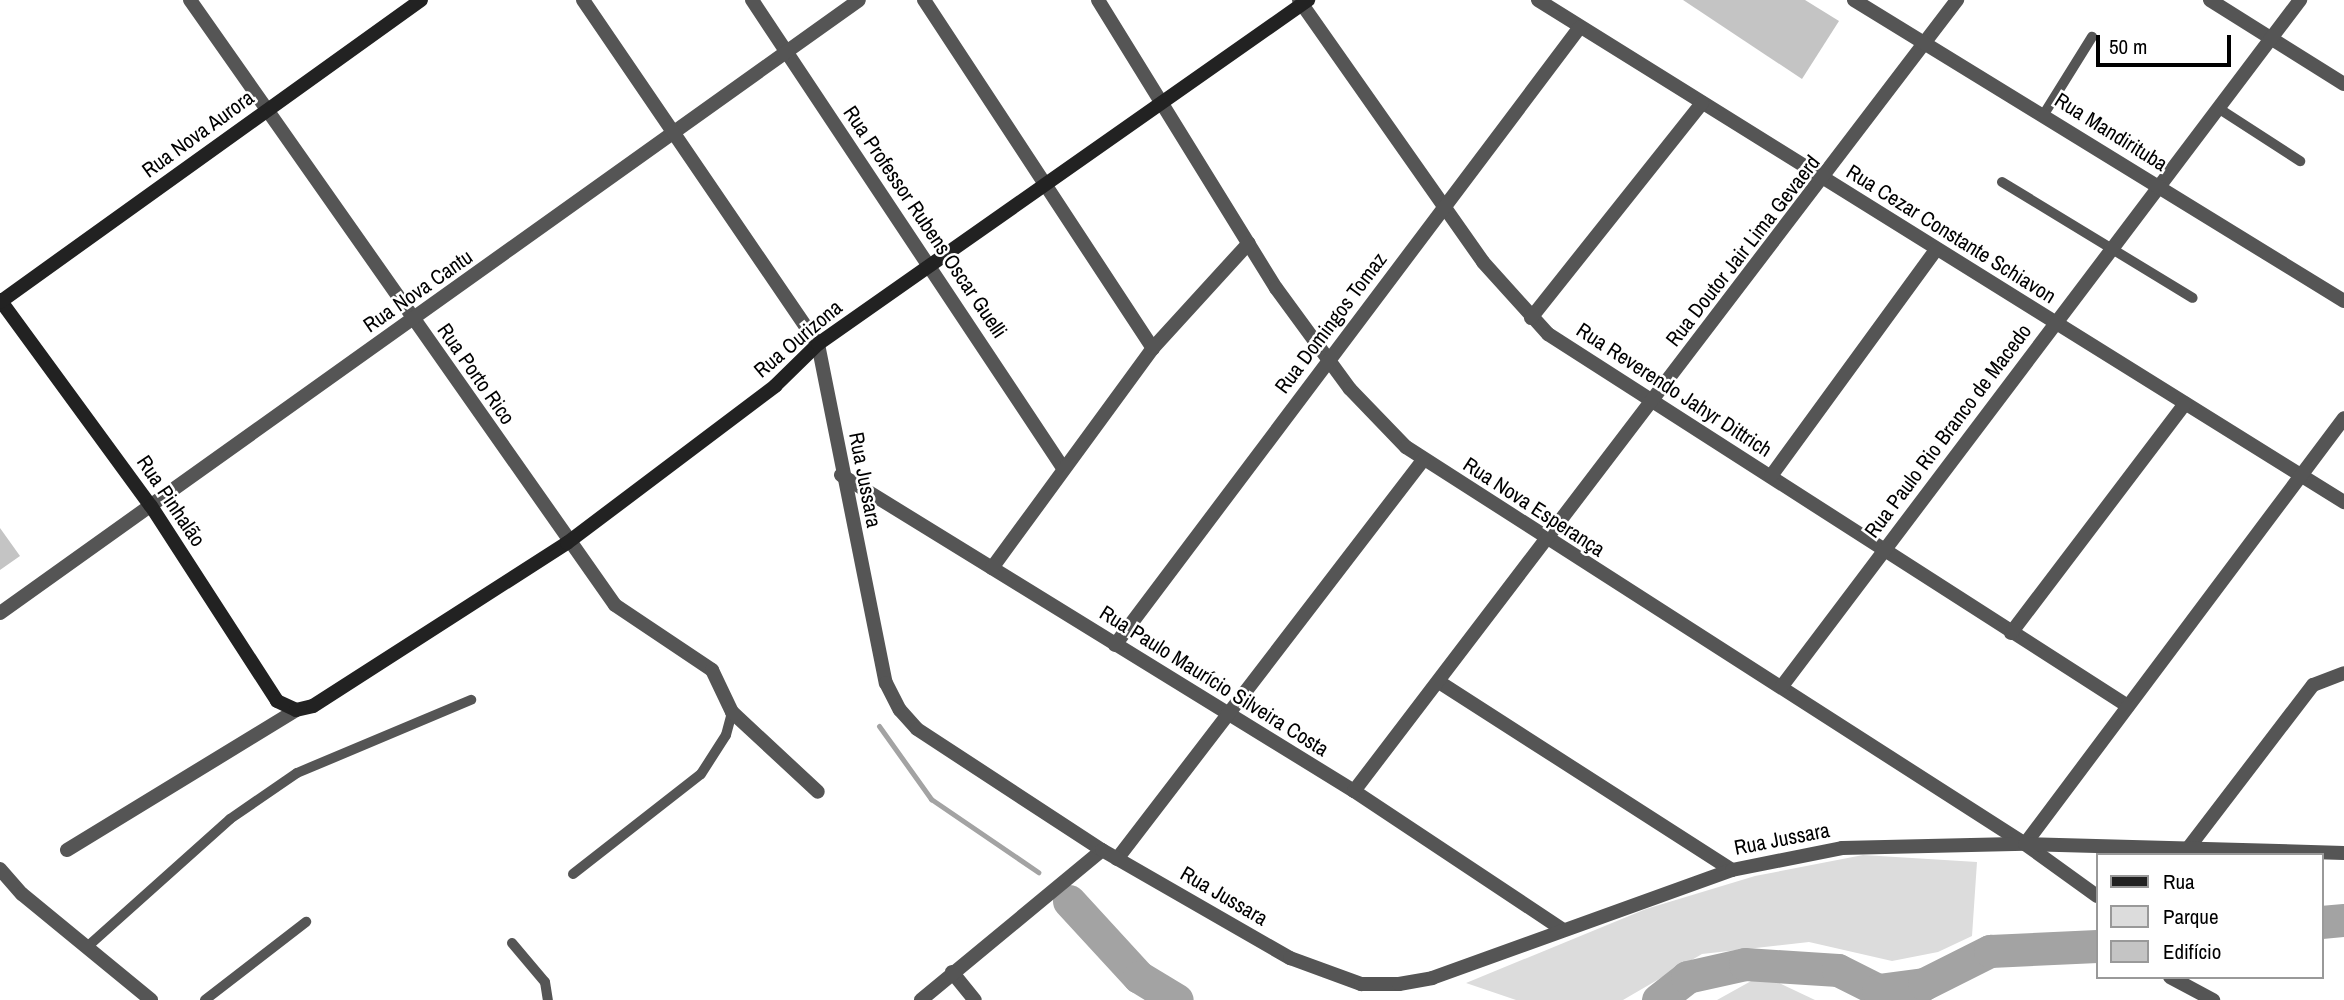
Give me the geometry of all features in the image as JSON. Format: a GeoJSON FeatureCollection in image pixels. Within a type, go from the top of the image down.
{"type":"FeatureCollection","features":[{"type":"Feature","properties":{"kind":"main road","name":"Rua Nova Aurora"},"geometry":{"type":"LineString","coordinates":[[0,301],[421,0]]}},
{"type":"Feature","properties":{"kind":"main road","name":"Rua Ourizona"},"geometry":{"type":"LineString","coordinates":[[296,710],[313,706],[567,543],[775,386],[818,344],[1303,1]]}},
{"type":"Feature","properties":{"kind":"main road","name":"Rua Pinhalão"},"geometry":{"type":"LineString","coordinates":[[0,301],[151,506],[277,701],[296,710]]}},
{"type":"Feature","properties":{"kind":"street","name":"Rua Porto Rico"},"geometry":{"type":"LineString","coordinates":[[190,0],[567,543],[615,605],[712,670],[732,712]]}},
{"type":"Feature","properties":{"kind":"street","name":"Rua Jussara"},"geometry":{"type":"LineString","coordinates":[[583,0],[818,344],[841,475],[886,683],[900,710],[917,729],[1102,850],[1290,958],[1361,984],[1432,978],[1732,870],[1842,848],[2025,844],[2186,851],[2344,853]]}},
{"type":"Feature","properties":{"kind":"street","name":"Rua Professor Rubens Oscar Guelli"},"geometry":{"type":"LineString","coordinates":[[752,0],[1063,468]]}},
{"type":"Feature","properties":{"kind":"street","name":"Rua Nova Cantu"},"geometry":{"type":"LineString","coordinates":[[0,613],[674,135],[859,0]]}},
{"type":"Feature","properties":{"kind":"street"},"geometry":{"type":"LineString","coordinates":[[924,0],[1153,348]]}},
{"type":"Feature","properties":{"kind":"street","name":"Rua Nova Esperança"},"geometry":{"type":"LineString","coordinates":[[1098,0],[1164,101],[1250,243],[1329,360],[1350,389],[1423,460],[1548,542],[1782,686],[2025,844],[2096,895]]}},
{"type":"Feature","properties":{"kind":"street","name":"Rua Cezar Constante Schiavon"},"geometry":{"type":"LineString","coordinates":[[1538,0],[2344,502]]}},
{"type":"Feature","properties":{"kind":"street","name":"Rua Mandirituba"},"geometry":{"type":"LineString","coordinates":[[1854,0],[2344,301]]}},
{"type":"Feature","properties":{"kind":"street","name":"Rua Doutor Jair Lima Gevaerd"},"geometry":{"type":"LineString","coordinates":[[1354,791],[1825,180],[1957,0]]}},
{"type":"Feature","properties":{"kind":"street"},"geometry":{"type":"LineString","coordinates":[[2210,0],[2344,84]]}},
{"type":"Feature","properties":{"kind":"street","name":"Rua Paulo Rio Branco de Macedo"},"geometry":{"type":"LineString","coordinates":[[1782,686],[2300,0]]}},
{"type":"Feature","properties":{"kind":"street","name":"Rua Reverendo Jahyr Dittrich"},"geometry":{"type":"LineString","coordinates":[[1303,1],[1445,207],[1531,318],[1653,402],[1771,476],[1883,552],[2128,706]]}},
{"type":"Feature","properties":{"kind":"street","name":"Rua Domingos Tomaz"},"geometry":{"type":"LineString","coordinates":[[1115,645],[1580,27]]}},
{"type":"Feature","properties":{"kind":"street"},"geometry":{"type":"LineString","coordinates":[[1531,318],[1702,103]]}},
{"type":"Feature","properties":{"kind":"street"},"geometry":{"type":"LineString","coordinates":[[992,568],[1153,348],[1250,243]]}},
{"type":"Feature","properties":{"kind":"street"},"geometry":{"type":"LineString","coordinates":[[1771,476],[1936,250]]}},
{"type":"Feature","properties":{"kind":"street"},"geometry":{"type":"LineString","coordinates":[[2011,633],[2185,404]]}},
{"type":"Feature","properties":{"kind":"street"},"geometry":{"type":"LineString","coordinates":[[2025,844],[2344,418]]}},
{"type":"Feature","properties":{"kind":"street"},"geometry":{"type":"LineString","coordinates":[[1117,859],[1230,716],[1423,460]]}},
{"type":"Feature","properties":{"kind":"street","name":"Rua Paulo Maurício Silveira Costa"},"geometry":{"type":"LineString","coordinates":[[841,475],[1354,791],[1562,929]]}},
{"type":"Feature","properties":{"kind":"street"},"geometry":{"type":"LineString","coordinates":[[2186,851],[2313,685],[2344,673]]}},
{"type":"Feature","properties":{"kind":"street"},"geometry":{"type":"LineString","coordinates":[[1439,681],[1732,870]]}},
{"type":"Feature","properties":{"kind":"street"},"geometry":{"type":"LineString","coordinates":[[67,850],[296,710]]}},
{"type":"Feature","properties":{"kind":"street"},"geometry":{"type":"LineString","coordinates":[[732,712],[818,792]]}},
{"type":"Feature","properties":{"kind":"street"},"geometry":{"type":"LineString","coordinates":[[921,1000],[1102,850]]}},
{"type":"Feature","properties":{"kind":"street"},"geometry":{"type":"LineString","coordinates":[[0,869],[151,1000]]}},
{"type":"Feature","properties":{"kind":"street"},"geometry":{"type":"LineString","coordinates":[[952,972],[975,1000]]}},
{"type":"Feature","properties":{"kind":"street"},"geometry":{"type":"LineString","coordinates":[[2174,979],[2213,1000]]}},
{"type":"Feature","properties":{"kind":"lane"},"geometry":{"type":"LineString","coordinates":[[2043,114],[2092,37]]}},
{"type":"Feature","properties":{"kind":"lane"},"geometry":{"type":"LineString","coordinates":[[2218,108],[2300,161]]}},
{"type":"Feature","properties":{"kind":"lane"},"geometry":{"type":"LineString","coordinates":[[2002,182],[2193,298]]}},
{"type":"Feature","properties":{"kind":"lane"},"geometry":{"type":"LineString","coordinates":[[87,947],[230,819],[286,780],[471,700]]}},
{"type":"Feature","properties":{"kind":"lane"},"geometry":{"type":"LineString","coordinates":[[573,874],[701,774],[726,735],[732,712]]}},
{"type":"Feature","properties":{"kind":"lane"},"geometry":{"type":"LineString","coordinates":[[205,1000],[306,922]]}},
{"type":"Feature","properties":{"kind":"lane"},"geometry":{"type":"LineString","coordinates":[[512,943],[545,982],[548,1000]]}},
{"type":"Feature","properties":{"kind":"green space"},"geometry":{"type":"Polygon","coordinates":[[[1863,855],[1977,862],[1972,936],[1938,952],[1892,961],[1809,942],[1702,954],[1623,1000],[1516,1000],[1466,983],[1646,909],[1755,876],[1863,855]]]}},
{"type":"Feature","properties":{"kind":"green space"},"geometry":{"type":"Polygon","coordinates":[[[1762,975],[1815,1000],[1717,1000],[1762,975]]]}},
{"type":"Feature","properties":{"kind":"building"},"geometry":{"type":"Polygon","coordinates":[[[1683,0],[1805,0],[1839,21],[1802,79],[1683,0]]]}},
{"type":"Feature","properties":{"kind":"building"},"geometry":{"type":"Polygon","coordinates":[[[0,528],[20,556],[0,570],[0,528]]]}},
{"type":"Feature","properties":{"kind":"waterway"},"geometry":{"type":"LineString","coordinates":[[879,726],[931,799],[1038,872]]}},
{"type":"Feature","properties":{"kind":"waterway"},"geometry":{"type":"LineString","coordinates":[[1069,901],[1139,977],[1177,1000]]}},
{"type":"Feature","properties":{"kind":"waterway"},"geometry":{"type":"LineString","coordinates":[[2323,922],[2344,920]]}},
{"type":"Feature","properties":{"kind":"waterway"},"geometry":{"type":"LineString","coordinates":[[1658,1000],[1687,977],[1745,964],[1838,970],[1878,990],[1924,984],[1990,951],[2096,946]]}}]}
